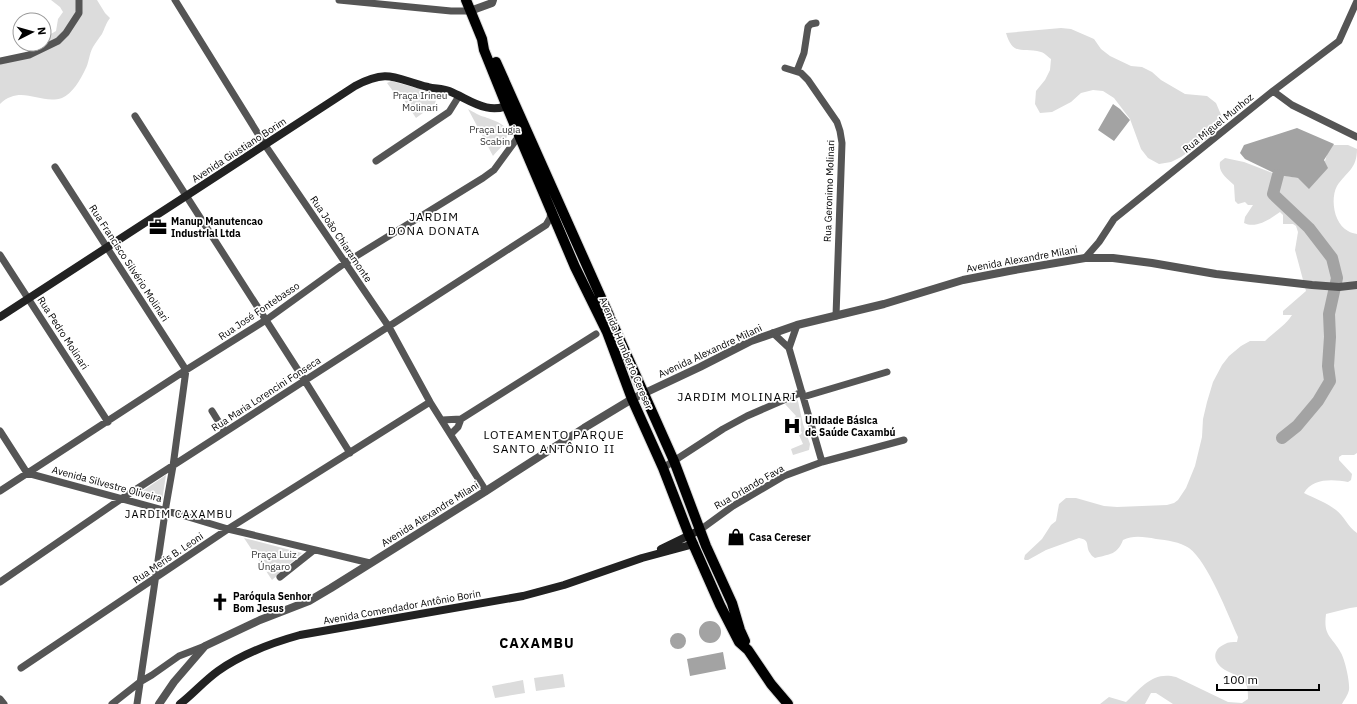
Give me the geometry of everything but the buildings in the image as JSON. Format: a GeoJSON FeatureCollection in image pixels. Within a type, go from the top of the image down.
{"type":"FeatureCollection","features":[{"type":"Feature","properties":{"kind":"main road","name":"Avenida Humberto Cereser"},"geometry":{"type":"LineString","coordinates":[[466,0],[482,39],[484,50],[510,105],[532,145],[674,461],[700,530],[732,603],[748,650]]}},
{"type":"Feature","properties":{"kind":"main road","name":"Avenida Giustiano Borim"},"geometry":{"type":"LineString","coordinates":[[0,316],[369,78],[394,76],[428,87],[448,90],[481,107],[499,109],[510,105]]}},
{"type":"Feature","properties":{"kind":"main road","name":"Avenida Humberto Cereser"},"geometry":{"type":"LineString","coordinates":[[510,105],[521,139],[575,267],[607,332],[632,399],[663,468],[713,590],[739,642],[748,650],[771,684],[788,704]]}},
{"type":"Feature","properties":{"kind":"main road","name":"Avenida Comendador Antônio Borin"},"geometry":{"type":"LineString","coordinates":[[180,704],[217,672],[266,646],[283,640],[300,635],[523,596],[564,585],[642,558],[691,539],[700,530]]}},
{"type":"Feature","properties":{"kind":"street"},"geometry":{"type":"LineString","coordinates":[[0,61],[29,55],[58,41],[66,33],[79,13],[79,0]]}},
{"type":"Feature","properties":{"kind":"street","name":"Rua João Chiaramonte"},"geometry":{"type":"LineString","coordinates":[[175,0],[265,145],[389,327],[430,402],[486,491]]}},
{"type":"Feature","properties":{"kind":"street"},"geometry":{"type":"LineString","coordinates":[[339,0],[450,11],[470,11],[492,3],[493,0]]}},
{"type":"Feature","properties":{"kind":"street","name":"Rua Miguel Munhoz"},"geometry":{"type":"LineString","coordinates":[[1085,258],[1099,242],[1114,219],[1273,91],[1339,41],[1357,1]]}},
{"type":"Feature","properties":{"kind":"street"},"geometry":{"type":"LineString","coordinates":[[797,71],[804,53],[808,27],[811,24],[816,23]]}},
{"type":"Feature","properties":{"kind":"street","name":"Rua Geronimo Molinari"},"geometry":{"type":"LineString","coordinates":[[785,68],[801,73],[808,80],[837,122],[840,131],[842,143],[836,316]]}},
{"type":"Feature","properties":{"kind":"street"},"geometry":{"type":"LineString","coordinates":[[1273,91],[1292,105],[1357,136]]}},
{"type":"Feature","properties":{"kind":"street"},"geometry":{"type":"LineString","coordinates":[[376,161],[449,112],[459,96]]}},
{"type":"Feature","properties":{"kind":"street"},"geometry":{"type":"LineString","coordinates":[[134,116],[305,380],[350,453]]}},
{"type":"Feature","properties":{"kind":"street"},"geometry":{"type":"LineString","coordinates":[[521,139],[532,145]]}},
{"type":"Feature","properties":{"kind":"street","name":"Rua José Fontebasso"},"geometry":{"type":"LineString","coordinates":[[0,491],[186,370],[266,320],[345,263],[483,178],[494,170],[516,140],[521,139]]}},
{"type":"Feature","properties":{"kind":"street","name":"Rua Francisco Silvério Molinari"},"geometry":{"type":"LineString","coordinates":[[55,167],[186,370]]}},
{"type":"Feature","properties":{"kind":"street"},"geometry":{"type":"LineString","coordinates":[[546,225],[550,218],[551,209]]}},
{"type":"Feature","properties":{"kind":"street"},"geometry":{"type":"LineString","coordinates":[[546,225],[550,224],[559,228]]}},
{"type":"Feature","properties":{"kind":"street","name":"Rua Maria Lorencini Fonseca"},"geometry":{"type":"LineString","coordinates":[[0,582],[121,499],[546,225]]}},
{"type":"Feature","properties":{"kind":"street","name":"Rua Pedro Molinari"},"geometry":{"type":"LineString","coordinates":[[0,255],[108,422]]}},
{"type":"Feature","properties":{"kind":"street","name":"Avenida Alexandre Milani"},"geometry":{"type":"LineString","coordinates":[[160,704],[174,682],[206,646],[260,620],[309,600],[331,588],[632,399],[751,341],[773,332],[884,304],[962,280],[1085,258],[1113,258],[1216,274],[1312,285],[1339,287],[1357,285]]}},
{"type":"Feature","properties":{"kind":"street"},"geometry":{"type":"LineString","coordinates":[[797,325],[790,348],[822,462]]}},
{"type":"Feature","properties":{"kind":"street"},"geometry":{"type":"LineString","coordinates":[[773,332],[790,348]]}},
{"type":"Feature","properties":{"kind":"street"},"geometry":{"type":"LineString","coordinates":[[442,420],[462,419],[596,334]]}},
{"type":"Feature","properties":{"kind":"street"},"geometry":{"type":"LineString","coordinates":[[138,704],[186,370]]}},
{"type":"Feature","properties":{"kind":"street"},"geometry":{"type":"LineString","coordinates":[[663,468],[723,429],[747,416],[802,395],[887,372]]}},
{"type":"Feature","properties":{"kind":"street","name":"Rua Meris B. Leoni"},"geometry":{"type":"LineString","coordinates":[[21,668],[228,529],[430,402]]}},
{"type":"Feature","properties":{"kind":"street"},"geometry":{"type":"LineString","coordinates":[[212,411],[225,432]]}},
{"type":"Feature","properties":{"kind":"street"},"geometry":{"type":"LineString","coordinates":[[451,434],[458,427],[462,419]]}},
{"type":"Feature","properties":{"kind":"street"},"geometry":{"type":"LineString","coordinates":[[0,431],[27,473]]}},
{"type":"Feature","properties":{"kind":"street","name":"Rua Orlando Fava"},"geometry":{"type":"LineString","coordinates":[[700,530],[733,506],[784,476],[822,462],[904,440]]}},
{"type":"Feature","properties":{"kind":"street","name":"Avenida Silvestre Oliveira"},"geometry":{"type":"LineString","coordinates":[[27,473],[228,529],[370,564]]}},
{"type":"Feature","properties":{"kind":"street"},"geometry":{"type":"LineString","coordinates":[[280,577],[314,550]]}},
{"type":"Feature","properties":{"kind":"street"},"geometry":{"type":"LineString","coordinates":[[112,704],[140,682],[178,656],[206,646]]}},
{"type":"Feature","properties":{"kind":"street"},"geometry":{"type":"LineString","coordinates":[[0,699],[4,704]]}},
{"type":"Feature","properties":{"kind":"green space"},"geometry":{"type":"Polygon","coordinates":[[[51,0],[97,0],[110,18],[102,34],[95,43],[81,78],[73,90],[62,98],[46,99],[23,95],[8,98],[0,104],[0,62],[27,57],[27,52],[52,52],[52,33],[56,31],[58,19],[63,12],[60,7],[51,0]]]}},
{"type":"Feature","properties":{"kind":"green space"},"geometry":{"type":"Polygon","coordinates":[[[1061,28],[1071,29],[1094,39],[1101,49],[1110,56],[1131,66],[1142,67],[1152,72],[1161,80],[1185,94],[1207,96],[1216,103],[1222,117],[1221,127],[1181,157],[1171,162],[1159,164],[1148,158],[1141,149],[1130,119],[1114,98],[1103,91],[1093,90],[1081,93],[1071,102],[1052,112],[1040,113],[1035,104],[1036,91],[1045,80],[1050,70],[1051,59],[1041,52],[1019,50],[1015,48],[1009,41],[1006,33],[1061,28]]]}},
{"type":"Feature","properties":{"kind":"green space","name":"Praça Irineu Molinari"},"geometry":{"type":"Polygon","coordinates":[[[391,81],[435,93],[437,96],[435,104],[416,118],[402,97],[398,98],[387,83],[391,81]]]}},
{"type":"Feature","properties":{"kind":"green space","name":"Praça Lugia Scabin"},"geometry":{"type":"Polygon","coordinates":[[[468,109],[502,124],[507,130],[505,141],[493,156],[468,109]]]}},
{"type":"Feature","properties":{"kind":"green space"},"geometry":{"type":"Polygon","coordinates":[[[1331,145],[1348,145],[1357,149],[1357,156],[1353,166],[1337,186],[1334,204],[1339,223],[1343,228],[1351,233],[1357,234],[1357,453],[1354,455],[1342,455],[1339,457],[1339,460],[1352,474],[1351,480],[1348,482],[1330,480],[1317,482],[1308,488],[1304,493],[1336,510],[1357,533],[1357,607],[1326,614],[1325,622],[1327,632],[1338,647],[1344,661],[1349,682],[1348,694],[1342,704],[1173,704],[1156,693],[1151,693],[1145,704],[1100,704],[1109,697],[1126,702],[1148,682],[1161,676],[1176,677],[1228,702],[1242,703],[1248,699],[1247,688],[1244,680],[1225,670],[1216,660],[1215,657],[1217,650],[1226,643],[1237,642],[1238,637],[1210,577],[1196,555],[1189,548],[1182,544],[1169,541],[1135,537],[1123,540],[1118,549],[1109,555],[1095,558],[1091,555],[1085,540],[1079,538],[1046,550],[1028,560],[1024,559],[1025,555],[1042,539],[1051,525],[1056,521],[1059,504],[1066,498],[1076,498],[1104,506],[1117,507],[1167,505],[1178,500],[1186,488],[1195,466],[1202,437],[1203,419],[1207,402],[1213,382],[1222,365],[1229,356],[1241,346],[1250,341],[1265,341],[1283,326],[1292,315],[1283,315],[1283,311],[1306,291],[1295,250],[1298,232],[1296,226],[1293,224],[1283,224],[1283,215],[1280,212],[1258,224],[1249,225],[1244,223],[1245,217],[1253,205],[1248,205],[1245,202],[1238,204],[1235,201],[1234,185],[1226,178],[1220,169],[1220,162],[1225,158],[1244,162],[1275,174],[1304,179],[1325,161],[1331,145]]]}},
{"type":"Feature","properties":{"kind":"green space"},"geometry":{"type":"Polygon","coordinates":[[[793,398],[796,398],[798,401],[803,424],[810,444],[809,450],[793,455],[791,449],[803,444],[799,435],[802,433],[800,429],[801,427],[798,422],[796,423],[793,419],[796,416],[785,404],[793,398]]]}},
{"type":"Feature","properties":{"kind":"green space"},"geometry":{"type":"Polygon","coordinates":[[[166,475],[162,501],[138,494],[166,475]]]}},
{"type":"Feature","properties":{"kind":"green space","name":"Praça Luiz Úngaro"},"geometry":{"type":"Polygon","coordinates":[[[244,538],[302,553],[272,580],[244,538]]]}},
{"type":"Feature","properties":{"kind":"green space"},"geometry":{"type":"Polygon","coordinates":[[[563,674],[565,687],[536,691],[534,678],[563,674]]]}},
{"type":"Feature","properties":{"kind":"green space"},"geometry":{"type":"Polygon","coordinates":[[[523,680],[525,693],[495,698],[492,686],[523,680]]]}},
{"type":"Feature","properties":{"kind":"shaded area"},"geometry":{"type":"Polygon","coordinates":[[[1113,104],[1130,120],[1114,141],[1098,130],[1113,104]]]}},
{"type":"Feature","properties":{"kind":"shaded area"},"geometry":{"type":"Polygon","coordinates":[[[1297,128],[1334,144],[1324,160],[1328,168],[1309,189],[1298,178],[1278,175],[1245,159],[1240,153],[1244,145],[1297,128]]]}},
{"type":"Feature","properties":{"kind":"shaded area"},"geometry":{"type":"Polygon","coordinates":[[[710,621],[718,624],[721,632],[718,640],[710,643],[702,640],[699,632],[702,624],[710,621]]]}},
{"type":"Feature","properties":{"kind":"shaded area"},"geometry":{"type":"Polygon","coordinates":[[[678,633],[685,638],[686,641],[681,648],[678,649],[671,644],[670,641],[675,634],[678,633]]]}},
{"type":"Feature","properties":{"kind":"shaded area"},"geometry":{"type":"Polygon","coordinates":[[[723,652],[726,669],[690,676],[687,659],[723,652]]]}},
{"type":"Feature","properties":{"kind":"waterway"},"geometry":{"type":"LineString","coordinates":[[1278,175],[1273,194],[1309,228],[1332,258],[1337,278],[1329,314],[1330,337],[1328,366],[1330,381],[1318,401],[1297,426],[1282,438]]}},
{"type":"Feature","properties":{"kind":"place","name":"Manup Manutencao Industrial Ltda"},"geometry":{"type":"Point","coordinates":[158,227]}},
{"type":"Feature","properties":{"kind":"place","name":"Unidade Básica de Saúde Caxambú"},"geometry":{"type":"Point","coordinates":[792,426]}},
{"type":"Feature","properties":{"kind":"place","name":"Casa Cereser"},"geometry":{"type":"Point","coordinates":[736,537]}},
{"type":"Feature","properties":{"kind":"place","name":"Paróquia Senhor Bom Jesus"},"geometry":{"type":"Point","coordinates":[220,602]}},
{"type":"Feature","properties":{"kind":"district","name":"JARDIM DONA DONATA"},"geometry":{"type":"Point","coordinates":[434,223]}},
{"type":"Feature","properties":{"kind":"district","name":"JARDIM MOLINARI"},"geometry":{"type":"Point","coordinates":[737,396]}},
{"type":"Feature","properties":{"kind":"district","name":"LOTEAMENTO PARQUE SANTO ANTÔNIO II"},"geometry":{"type":"Point","coordinates":[554,441]}},
{"type":"Feature","properties":{"kind":"district","name":"JARDIM CAXAMBU"},"geometry":{"type":"Point","coordinates":[179,514]}},
{"type":"Feature","properties":{"kind":"district","name":"CAXAMBU"},"geometry":{"type":"Point","coordinates":[537,643]}}]}
